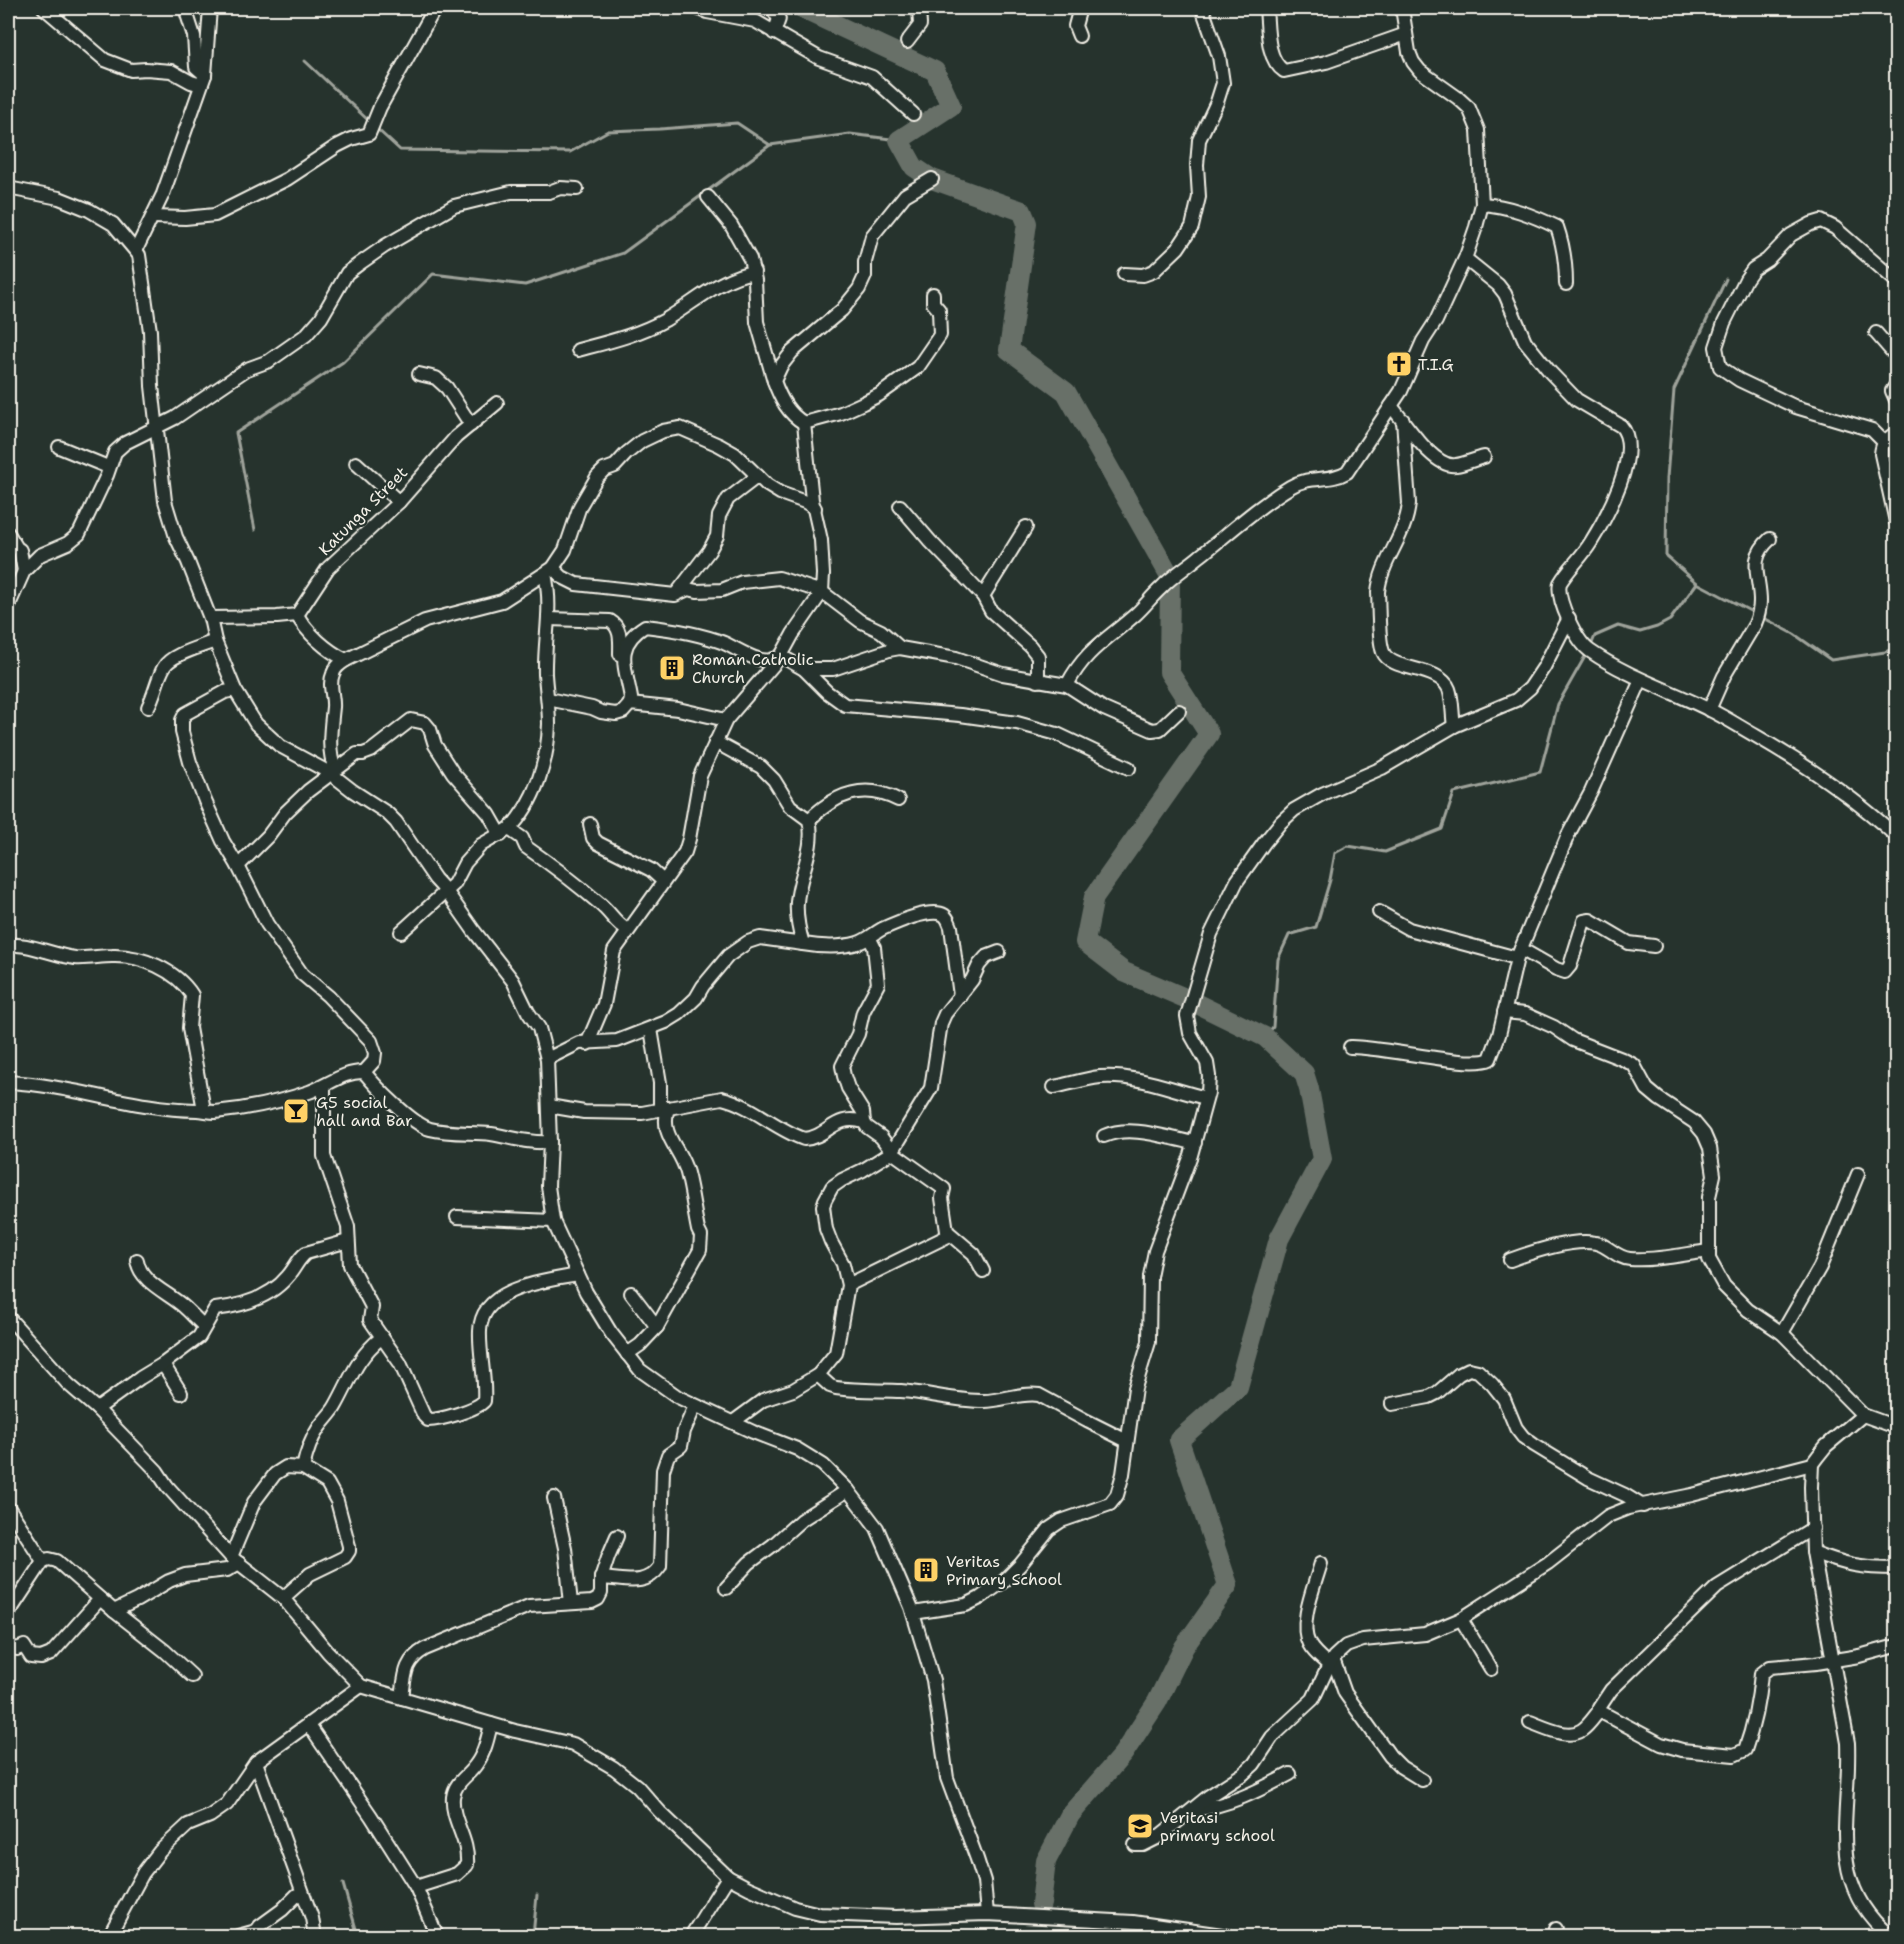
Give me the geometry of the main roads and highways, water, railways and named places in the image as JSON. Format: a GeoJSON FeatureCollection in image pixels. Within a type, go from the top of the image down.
{"type":"FeatureCollection","features":[{"type":"Feature","properties":{"kind":"waterway"},"geometry":{"type":"LineString","coordinates":[[800,8],[935,71],[951,106],[899,140],[914,167],[932,179],[1022,211],[1027,223],[1009,350],[1066,392],[1170,576],[1169,672],[1209,734],[1094,897],[1085,942],[1124,972],[1185,998],[1265,1037],[1304,1073],[1322,1159],[1279,1239],[1238,1387],[1179,1440],[1228,1585],[1184,1647],[1157,1702],[1123,1754],[1070,1815],[1046,1861],[1041,1904]]}},
{"type":"Feature","properties":{"kind":"waterway"},"geometry":{"type":"LineString","coordinates":[[305,61],[369,121]]}},
{"type":"Feature","properties":{"kind":"waterway"},"geometry":{"type":"LineString","coordinates":[[376,128],[400,150],[570,152],[608,131],[737,123],[770,145]]}},
{"type":"Feature","properties":{"kind":"waterway"},"geometry":{"type":"LineString","coordinates":[[255,530],[236,433],[343,362],[433,274],[525,285],[623,253],[770,145],[850,134],[899,140]]}},
{"type":"Feature","properties":{"kind":"waterway"},"geometry":{"type":"LineString","coordinates":[[1726,279],[1674,390],[1667,478],[1666,556],[1697,583],[1754,613]]}},
{"type":"Feature","properties":{"kind":"waterway"},"geometry":{"type":"LineString","coordinates":[[1590,648],[1595,636],[1618,626],[1640,632],[1670,620],[1697,583]]}},
{"type":"Feature","properties":{"kind":"waterway"},"geometry":{"type":"LineString","coordinates":[[1760,616],[1794,634],[1831,660],[1885,652],[1896,648]]}},
{"type":"Feature","properties":{"kind":"waterway"},"geometry":{"type":"LineString","coordinates":[[1265,1037],[1273,1027],[1278,959],[1289,935],[1316,927],[1330,880],[1335,853],[1348,846],[1385,852],[1442,829],[1454,793],[1540,772],[1558,704],[1587,653]]}},
{"type":"Feature","properties":{"kind":"waterway"},"geometry":{"type":"LineString","coordinates":[[343,1884],[358,1936]]}},
{"type":"Feature","properties":{"kind":"waterway"},"geometry":{"type":"LineString","coordinates":[[533,1936],[537,1895]]}},
{"type":"Feature","properties":{"kind":"place","name":"T.I.G"},"geometry":{"type":"Point","coordinates":[1399,364]}},
{"type":"Feature","properties":{"kind":"place","name":"Roman Catholic Church"},"geometry":{"type":"Point","coordinates":[672,668]}},
{"type":"Feature","properties":{"kind":"place","name":"G5 social hall and Bar"},"geometry":{"type":"Point","coordinates":[296,1111]}},
{"type":"Feature","properties":{"kind":"place","name":"Veritas Primary School"},"geometry":{"type":"Point","coordinates":[926,1570]}},
{"type":"Feature","properties":{"kind":"place","name":"Veritasi primary school"},"geometry":{"type":"Point","coordinates":[1140,1826]}}]}
